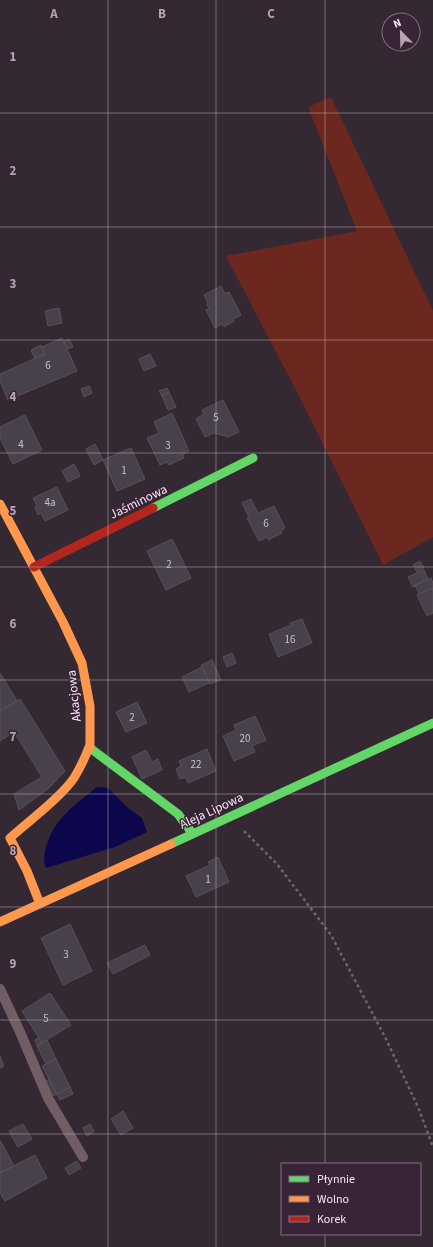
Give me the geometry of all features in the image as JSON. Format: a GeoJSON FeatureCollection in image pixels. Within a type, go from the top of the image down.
{"type":"FeatureCollection","features":[{"type":"Feature","properties":{"kind":"street","name":"Jaśminowa"},"geometry":{"type":"LineString","coordinates":[[34,567],[253,458]]}},
{"type":"Feature","properties":{"kind":"street","name":"Akacjowa"},"geometry":{"type":"LineString","coordinates":[[0,504],[63,622],[82,663],[90,706],[89,746]]}},
{"type":"Feature","properties":{"kind":"street","name":"Aleja Lipowa"},"geometry":{"type":"LineString","coordinates":[[0,922],[433,723]]}},
{"type":"Feature","properties":{"kind":"street"},"geometry":{"type":"LineString","coordinates":[[40,904],[27,871],[10,838],[54,799],[73,779],[82,764],[89,746],[178,814],[192,833]]}},
{"type":"Feature","properties":{"kind":"lane"},"geometry":{"type":"LineString","coordinates":[[0,988],[48,1098],[83,1157]]}},
{"type":"Feature","properties":{"kind":"path"},"geometry":{"type":"LineString","coordinates":[[230,816],[240,828],[277,864],[331,935],[386,1039],[418,1107],[433,1147]]}},
{"type":"Feature","properties":{"kind":"shaded area"},"geometry":{"type":"Polygon","coordinates":[[[331,97],[433,311],[433,537],[383,565],[299,396],[226,256],[357,231],[308,107],[331,97]]]}},
{"type":"Feature","properties":{"kind":"shaded area"},"geometry":{"type":"Polygon","coordinates":[[[97,787],[108,788],[128,808],[142,818],[147,832],[115,847],[46,868],[44,856],[45,850],[53,830],[73,806],[97,787]]]}},
{"type":"Feature","properties":{"kind":"building"},"geometry":{"type":"Polygon","coordinates":[[[221,286],[225,294],[229,292],[241,315],[233,319],[234,321],[224,327],[222,324],[215,328],[206,310],[209,309],[204,295],[221,286]]]}},
{"type":"Feature","properties":{"kind":"building"},"geometry":{"type":"Polygon","coordinates":[[[59,308],[62,323],[48,326],[45,311],[59,308]]]}},
{"type":"Feature","properties":{"kind":"building"},"geometry":{"type":"Polygon","coordinates":[[[62,338],[77,371],[8,400],[0,381],[0,374],[45,354],[42,347],[62,338]]]}},
{"type":"Feature","properties":{"kind":"building"},"geometry":{"type":"Polygon","coordinates":[[[69,339],[73,347],[67,349],[64,341],[69,339]]]}},
{"type":"Feature","properties":{"kind":"building"},"geometry":{"type":"Polygon","coordinates":[[[41,345],[45,354],[35,359],[31,350],[41,345]]]}},
{"type":"Feature","properties":{"kind":"building"},"geometry":{"type":"Polygon","coordinates":[[[150,354],[156,366],[144,371],[139,359],[150,354]]]}},
{"type":"Feature","properties":{"kind":"building"},"geometry":{"type":"Polygon","coordinates":[[[89,386],[92,393],[84,397],[81,389],[89,386]]]}},
{"type":"Feature","properties":{"kind":"building"},"geometry":{"type":"Polygon","coordinates":[[[167,388],[169,392],[162,396],[159,391],[167,388]]]}},
{"type":"Feature","properties":{"kind":"building"},"geometry":{"type":"Polygon","coordinates":[[[169,392],[176,407],[168,410],[162,396],[169,392]]]}},
{"type":"Feature","properties":{"kind":"building"},"geometry":{"type":"Polygon","coordinates":[[[223,400],[239,432],[228,437],[214,433],[205,437],[196,419],[204,414],[202,410],[223,400]]]}},
{"type":"Feature","properties":{"kind":"building"},"geometry":{"type":"Polygon","coordinates":[[[172,413],[189,451],[183,454],[184,458],[169,465],[167,462],[160,465],[147,438],[159,433],[154,422],[172,413]]]}},
{"type":"Feature","properties":{"kind":"building"},"geometry":{"type":"Polygon","coordinates":[[[25,415],[42,450],[13,464],[0,438],[0,427],[25,415]]]}},
{"type":"Feature","properties":{"kind":"building"},"geometry":{"type":"Polygon","coordinates":[[[95,444],[103,460],[94,465],[86,449],[95,444]]]}},
{"type":"Feature","properties":{"kind":"building"},"geometry":{"type":"Polygon","coordinates":[[[131,448],[145,479],[117,491],[103,460],[131,448]]]}},
{"type":"Feature","properties":{"kind":"building"},"geometry":{"type":"Polygon","coordinates":[[[74,464],[80,476],[68,482],[62,471],[74,464]]]}},
{"type":"Feature","properties":{"kind":"building"},"geometry":{"type":"Polygon","coordinates":[[[57,487],[68,510],[45,521],[41,513],[38,515],[35,508],[37,506],[33,498],[57,487]]]}},
{"type":"Feature","properties":{"kind":"building"},"geometry":{"type":"Polygon","coordinates":[[[251,499],[258,513],[274,506],[285,528],[281,530],[282,533],[268,540],[267,537],[259,541],[247,518],[249,517],[242,503],[251,499]]]}},
{"type":"Feature","properties":{"kind":"building"},"geometry":{"type":"Polygon","coordinates":[[[172,539],[191,578],[166,590],[147,551],[172,539]]]}},
{"type":"Feature","properties":{"kind":"building"},"geometry":{"type":"Polygon","coordinates":[[[420,561],[424,568],[417,572],[413,565],[420,561]]]}},
{"type":"Feature","properties":{"kind":"building"},"geometry":{"type":"Polygon","coordinates":[[[424,570],[428,579],[413,587],[408,577],[424,570]]]}},
{"type":"Feature","properties":{"kind":"building"},"geometry":{"type":"Polygon","coordinates":[[[431,578],[433,588],[419,594],[415,585],[431,578]]]}},
{"type":"Feature","properties":{"kind":"building"},"geometry":{"type":"Polygon","coordinates":[[[432,588],[433,613],[427,616],[417,595],[432,588]]]}},
{"type":"Feature","properties":{"kind":"building"},"geometry":{"type":"Polygon","coordinates":[[[302,619],[312,643],[278,657],[269,634],[291,625],[290,623],[302,619]]]}},
{"type":"Feature","properties":{"kind":"building"},"geometry":{"type":"Polygon","coordinates":[[[232,653],[236,663],[227,667],[223,657],[232,653]]]}},
{"type":"Feature","properties":{"kind":"building"},"geometry":{"type":"Polygon","coordinates":[[[212,660],[221,680],[210,684],[201,665],[212,660]]]}},
{"type":"Feature","properties":{"kind":"building"},"geometry":{"type":"Polygon","coordinates":[[[202,667],[209,683],[189,692],[182,677],[202,667]]]}},
{"type":"Feature","properties":{"kind":"building"},"geometry":{"type":"Polygon","coordinates":[[[0,673],[17,701],[0,711],[0,673]]]}},
{"type":"Feature","properties":{"kind":"building"},"geometry":{"type":"Polygon","coordinates":[[[20,699],[65,771],[49,788],[19,810],[14,794],[42,777],[14,732],[0,741],[0,711],[20,699]]]}},
{"type":"Feature","properties":{"kind":"building"},"geometry":{"type":"Polygon","coordinates":[[[137,702],[147,723],[126,732],[116,712],[137,702]]]}},
{"type":"Feature","properties":{"kind":"building"},"geometry":{"type":"Polygon","coordinates":[[[255,716],[266,740],[252,746],[255,752],[234,761],[223,736],[236,730],[234,725],[255,716]]]}},
{"type":"Feature","properties":{"kind":"building"},"geometry":{"type":"Polygon","coordinates":[[[207,749],[216,771],[188,783],[185,777],[180,779],[176,769],[181,766],[179,761],[207,749]]]}},
{"type":"Feature","properties":{"kind":"building"},"geometry":{"type":"Polygon","coordinates":[[[146,750],[152,762],[158,759],[162,770],[142,779],[132,757],[146,750]]]}},
{"type":"Feature","properties":{"kind":"building"},"geometry":{"type":"Polygon","coordinates":[[[218,857],[229,882],[196,897],[186,876],[210,865],[208,862],[218,857]]]}},
{"type":"Feature","properties":{"kind":"building"},"geometry":{"type":"Polygon","coordinates":[[[70,924],[92,971],[63,985],[41,938],[70,924]]]}},
{"type":"Feature","properties":{"kind":"building"},"geometry":{"type":"Polygon","coordinates":[[[145,945],[150,955],[113,974],[107,963],[145,945]]]}},
{"type":"Feature","properties":{"kind":"building"},"geometry":{"type":"Polygon","coordinates":[[[50,993],[71,1025],[42,1043],[22,1011],[50,993]]]}},
{"type":"Feature","properties":{"kind":"building"},"geometry":{"type":"Polygon","coordinates":[[[39,1038],[42,1043],[37,1046],[35,1040],[39,1038]]]}},
{"type":"Feature","properties":{"kind":"building"},"geometry":{"type":"Polygon","coordinates":[[[47,1040],[56,1059],[46,1064],[37,1046],[47,1040]]]}},
{"type":"Feature","properties":{"kind":"building"},"geometry":{"type":"Polygon","coordinates":[[[0,1056],[4,1066],[0,1068],[0,1056]]]}},
{"type":"Feature","properties":{"kind":"building"},"geometry":{"type":"Polygon","coordinates":[[[56,1059],[70,1087],[57,1094],[42,1066],[56,1059]]]}},
{"type":"Feature","properties":{"kind":"building"},"geometry":{"type":"Polygon","coordinates":[[[49,1079],[57,1094],[52,1096],[45,1082],[49,1079]]]}},
{"type":"Feature","properties":{"kind":"building"},"geometry":{"type":"Polygon","coordinates":[[[70,1087],[73,1094],[60,1100],[57,1094],[70,1087]]]}},
{"type":"Feature","properties":{"kind":"building"},"geometry":{"type":"Polygon","coordinates":[[[123,1111],[133,1128],[121,1135],[111,1119],[123,1111]]]}},
{"type":"Feature","properties":{"kind":"building"},"geometry":{"type":"Polygon","coordinates":[[[23,1124],[32,1139],[18,1147],[9,1131],[23,1124]]]}},
{"type":"Feature","properties":{"kind":"building"},"geometry":{"type":"Polygon","coordinates":[[[90,1124],[94,1132],[87,1136],[83,1128],[90,1124]]]}},
{"type":"Feature","properties":{"kind":"building"},"geometry":{"type":"Polygon","coordinates":[[[0,1140],[14,1166],[0,1173],[0,1140]]]}},
{"type":"Feature","properties":{"kind":"building"},"geometry":{"type":"Polygon","coordinates":[[[35,1155],[47,1178],[5,1201],[0,1193],[0,1173],[35,1155]]]}},
{"type":"Feature","properties":{"kind":"building"},"geometry":{"type":"Polygon","coordinates":[[[77,1161],[81,1168],[69,1175],[65,1168],[77,1161]]]}},
{"type":"Feature","properties":{"kind":"traffic: fast"},"geometry":{"type":"LineString","coordinates":[[153,508],[253,458]]}},
{"type":"Feature","properties":{"kind":"traffic: fast"},"geometry":{"type":"LineString","coordinates":[[171,844],[433,723]]}},
{"type":"Feature","properties":{"kind":"traffic: fast"},"geometry":{"type":"LineString","coordinates":[[90,748],[178,814],[192,833]]}},
{"type":"Feature","properties":{"kind":"traffic: slow"},"geometry":{"type":"LineString","coordinates":[[0,504],[63,622],[82,663],[90,706],[90,748]]}},
{"type":"Feature","properties":{"kind":"traffic: slow"},"geometry":{"type":"LineString","coordinates":[[40,904],[27,871],[10,838],[68,786],[74,778],[89,747]]}},
{"type":"Feature","properties":{"kind":"traffic: slow"},"geometry":{"type":"LineString","coordinates":[[0,922],[171,844]]}},
{"type":"Feature","properties":{"kind":"traffic: jam"},"geometry":{"type":"LineString","coordinates":[[34,567],[153,508]]}}]}
